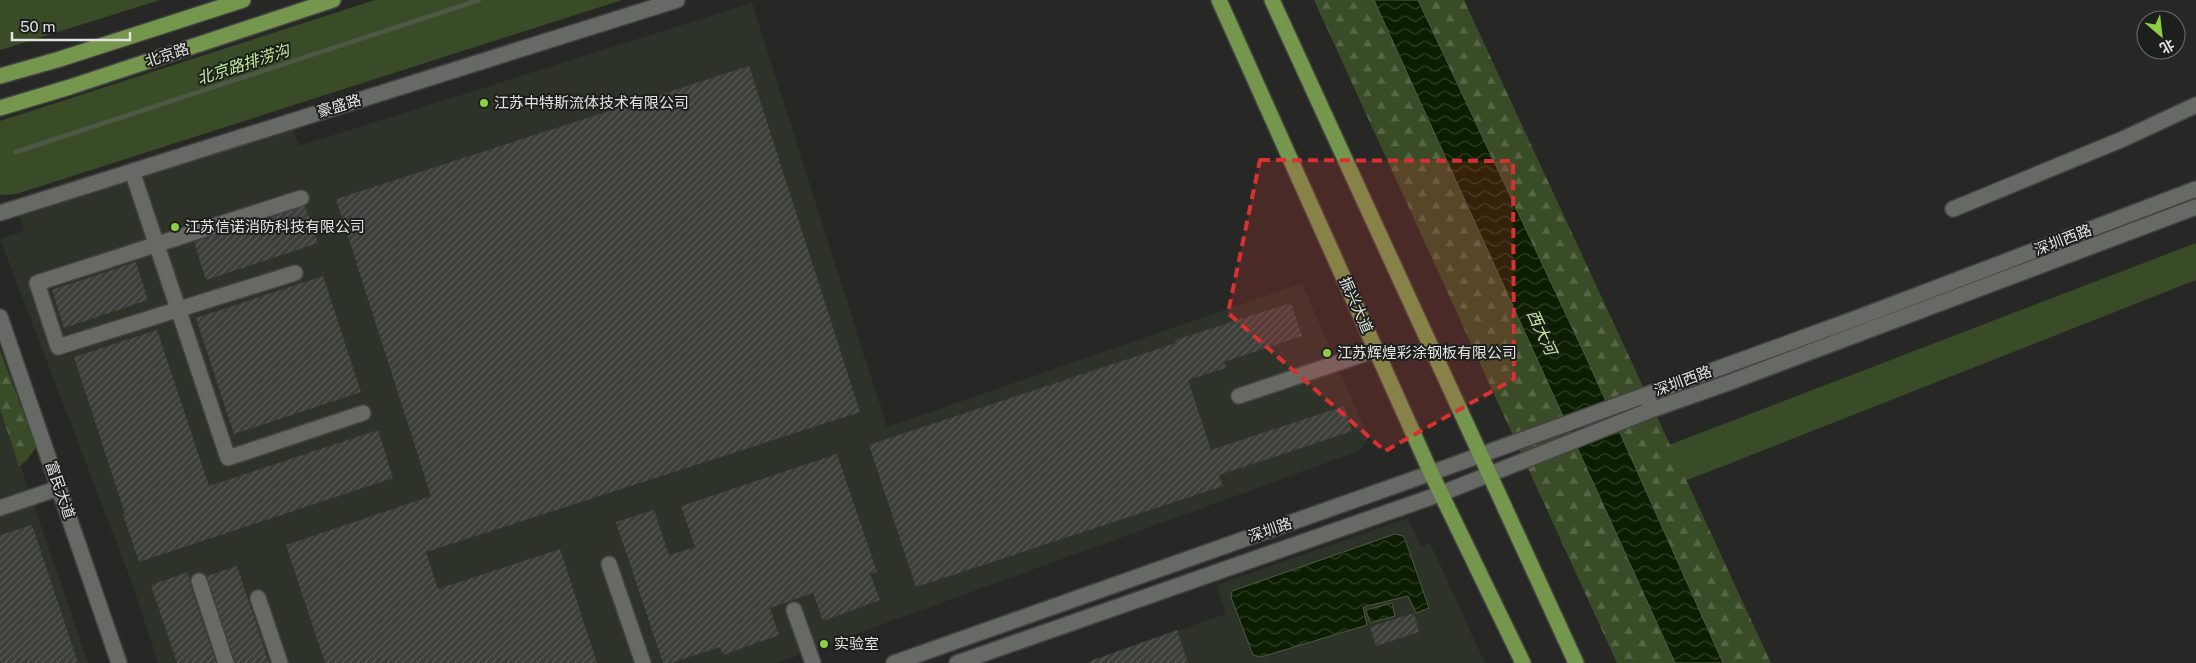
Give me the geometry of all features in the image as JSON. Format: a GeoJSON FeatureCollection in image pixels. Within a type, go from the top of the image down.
{"type":"FeatureCollection","features":[{"type":"Feature","properties":{"kind":"main road","name":"北京路"},"geometry":{"type":"LineString","coordinates":[[0,76],[60,60],[222,3],[243,0]]}},
{"type":"Feature","properties":{"kind":"main road","name":"北京路"},"geometry":{"type":"LineString","coordinates":[[0,108],[70,87],[333,0]]}},
{"type":"Feature","properties":{"kind":"main road","name":"振兴大道"},"geometry":{"type":"LineString","coordinates":[[1219,0],[1440,494],[1523,663]]}},
{"type":"Feature","properties":{"kind":"main road"},"geometry":{"type":"LineString","coordinates":[[1272,0],[1482,454],[1576,663]]}},
{"type":"Feature","properties":{"kind":"street","name":"豪盛路"},"geometry":{"type":"LineString","coordinates":[[0,213],[677,0]]}},
{"type":"Feature","properties":{"kind":"street"},"geometry":{"type":"LineString","coordinates":[[1953,209],[2123,139],[2196,105]]}},
{"type":"Feature","properties":{"kind":"street"},"geometry":{"type":"LineString","coordinates":[[132,171],[228,458],[364,413]]}},
{"type":"Feature","properties":{"kind":"street","name":"深圳西路"},"geometry":{"type":"LineString","coordinates":[[2196,189],[1866,315],[1641,396],[1647,411],[2034,269],[2196,207]]}},
{"type":"Feature","properties":{"kind":"street"},"geometry":{"type":"LineString","coordinates":[[295,273],[58,347],[37,283],[301,198]]}},
{"type":"Feature","properties":{"kind":"street","name":"富民大道"},"geometry":{"type":"LineString","coordinates":[[0,317],[119,663]]}},
{"type":"Feature","properties":{"kind":"street"},"geometry":{"type":"LineString","coordinates":[[1239,396],[1376,350]]}},
{"type":"Feature","properties":{"kind":"street","name":"深圳路"},"geometry":{"type":"LineString","coordinates":[[894,663],[918,659],[1431,474],[1641,396]]}},
{"type":"Feature","properties":{"kind":"street","name":"深圳路"},"geometry":{"type":"LineString","coordinates":[[957,663],[1440,494],[1647,411]]}},
{"type":"Feature","properties":{"kind":"street"},"geometry":{"type":"LineString","coordinates":[[0,508],[59,488]]}},
{"type":"Feature","properties":{"kind":"street"},"geometry":{"type":"LineString","coordinates":[[609,564],[643,663]]}},
{"type":"Feature","properties":{"kind":"street"},"geometry":{"type":"LineString","coordinates":[[199,581],[226,663]]}},
{"type":"Feature","properties":{"kind":"street"},"geometry":{"type":"LineString","coordinates":[[258,598],[280,663]]}},
{"type":"Feature","properties":{"kind":"street"},"geometry":{"type":"LineString","coordinates":[[794,610],[813,663]]}},
{"type":"Feature","properties":{"kind":"highlighted area"},"geometry":{"type":"Polygon","coordinates":[[[1260,160],[1513,161],[1514,379],[1385,451],[1228,313],[1260,160]]]}},
{"type":"Feature","properties":{"kind":"shaded area"},"geometry":{"type":"Polygon","coordinates":[[[752,3],[887,427],[1302,283],[1369,439],[1359,451],[776,663],[158,663],[132,583],[0,239],[24,231],[19,216],[293,130],[299,146],[752,3]]]}},
{"type":"Feature","properties":{"kind":"shaded area"},"geometry":{"type":"Polygon","coordinates":[[[0,406],[88,663],[0,663],[0,406]]]}},
{"type":"Feature","properties":{"kind":"shaded area"},"geometry":{"type":"Polygon","coordinates":[[[1408,518],[1421,547],[1430,543],[1485,663],[1085,663],[1226,614],[1217,585],[1408,518]]]}},
{"type":"Feature","properties":{"kind":"green space"},"geometry":{"type":"Polygon","coordinates":[[[0,0],[160,0],[0,50],[0,0]]]}},
{"type":"Feature","properties":{"kind":"green space"},"geometry":{"type":"Polygon","coordinates":[[[375,0],[622,0],[16,194],[0,195],[0,121],[375,0]]]}},
{"type":"Feature","properties":{"kind":"green space"},"geometry":{"type":"Polygon","coordinates":[[[1314,0],[1464,0],[1771,663],[1617,663],[1314,0]]]}},
{"type":"Feature","properties":{"kind":"green space"},"geometry":{"type":"Polygon","coordinates":[[[2196,243],[2196,280],[1685,481],[1669,445],[2196,243]]]}},
{"type":"Feature","properties":{"kind":"green space"},"geometry":{"type":"Polygon","coordinates":[[[0,350],[36,447],[27,460],[19,466],[0,409],[0,350]]]}},
{"type":"Feature","properties":{"kind":"water","name":"西大河"},"geometry":{"type":"Polygon","coordinates":[[[1374,0],[1418,0],[1586,357],[1723,663],[1675,663],[1374,0]]]}},
{"type":"Feature","properties":{"kind":"water"},"geometry":{"type":"Polygon","coordinates":[[[1395,534],[1403,536],[1405,539],[1429,608],[1416,613],[1408,596],[1363,607],[1367,625],[1261,657],[1253,655],[1231,597],[1232,591],[1395,534]]]}},
{"type":"Feature","properties":{"kind":"water"},"geometry":{"type":"Polygon","coordinates":[[[1392,603],[1395,616],[1370,623],[1366,610],[1392,603]]]}},
{"type":"Feature","properties":{"kind":"building","name":"江苏中特斯流体技术有限公司"},"geometry":{"type":"Polygon","coordinates":[[[749,66],[860,412],[426,552],[438,589],[560,549],[597,663],[325,663],[286,545],[431,496],[336,199],[749,66]]]}},
{"type":"Feature","properties":{"kind":"building"},"geometry":{"type":"Polygon","coordinates":[[[305,206],[318,243],[206,280],[194,242],[305,206]]]}},
{"type":"Feature","properties":{"kind":"building"},"geometry":{"type":"Polygon","coordinates":[[[136,262],[148,300],[64,328],[52,290],[136,262]]]}},
{"type":"Feature","properties":{"kind":"building"},"geometry":{"type":"Polygon","coordinates":[[[323,276],[361,392],[234,434],[196,318],[323,276]]]}},
{"type":"Feature","properties":{"kind":"building"},"geometry":{"type":"Polygon","coordinates":[[[1291,303],[1302,336],[1224,362],[1226,368],[1188,380],[1211,450],[1344,406],[1352,431],[1219,475],[1223,486],[916,587],[869,445],[1176,343],[1175,340],[1291,303]]]}},
{"type":"Feature","properties":{"kind":"building"},"geometry":{"type":"Polygon","coordinates":[[[157,330],[209,486],[378,430],[393,478],[139,562],[74,357],[157,330]]]}},
{"type":"Feature","properties":{"kind":"building"},"geometry":{"type":"Polygon","coordinates":[[[837,454],[877,572],[870,574],[880,600],[823,621],[813,593],[770,608],[779,635],[723,655],[720,647],[671,663],[663,663],[616,522],[654,510],[669,555],[695,547],[681,506],[837,454]]]}},
{"type":"Feature","properties":{"kind":"building"},"geometry":{"type":"Polygon","coordinates":[[[32,525],[78,663],[0,663],[0,535],[32,525]]]}},
{"type":"Feature","properties":{"kind":"building"},"geometry":{"type":"Polygon","coordinates":[[[237,566],[269,663],[235,663],[207,576],[237,566]]]}},
{"type":"Feature","properties":{"kind":"building"},"geometry":{"type":"Polygon","coordinates":[[[188,572],[190,584],[216,663],[177,663],[151,585],[188,572]]]}},
{"type":"Feature","properties":{"kind":"building"},"geometry":{"type":"Polygon","coordinates":[[[1414,613],[1419,632],[1376,646],[1370,627],[1414,613]]]}},
{"type":"Feature","properties":{"kind":"building"},"geometry":{"type":"Polygon","coordinates":[[[1177,630],[1188,663],[1090,663],[1090,661],[1177,630]]]}},
{"type":"Feature","properties":{"kind":"waterway","name":"北京路排涝沟"},"geometry":{"type":"LineString","coordinates":[[16,152],[479,0]]}},
{"type":"Feature","properties":{"kind":"place","name":"江苏中特斯流体技术有限公司"},"geometry":{"type":"Point","coordinates":[484,103]}},
{"type":"Feature","properties":{"kind":"place","name":"江苏信诺消防科技有限公司"},"geometry":{"type":"Point","coordinates":[175,227]}},
{"type":"Feature","properties":{"kind":"place","name":"江苏辉煌彩涂钢板有限公司"},"geometry":{"type":"Point","coordinates":[1327,353]}},
{"type":"Feature","properties":{"kind":"place","name":"实验室"},"geometry":{"type":"Point","coordinates":[824,644]}}]}
